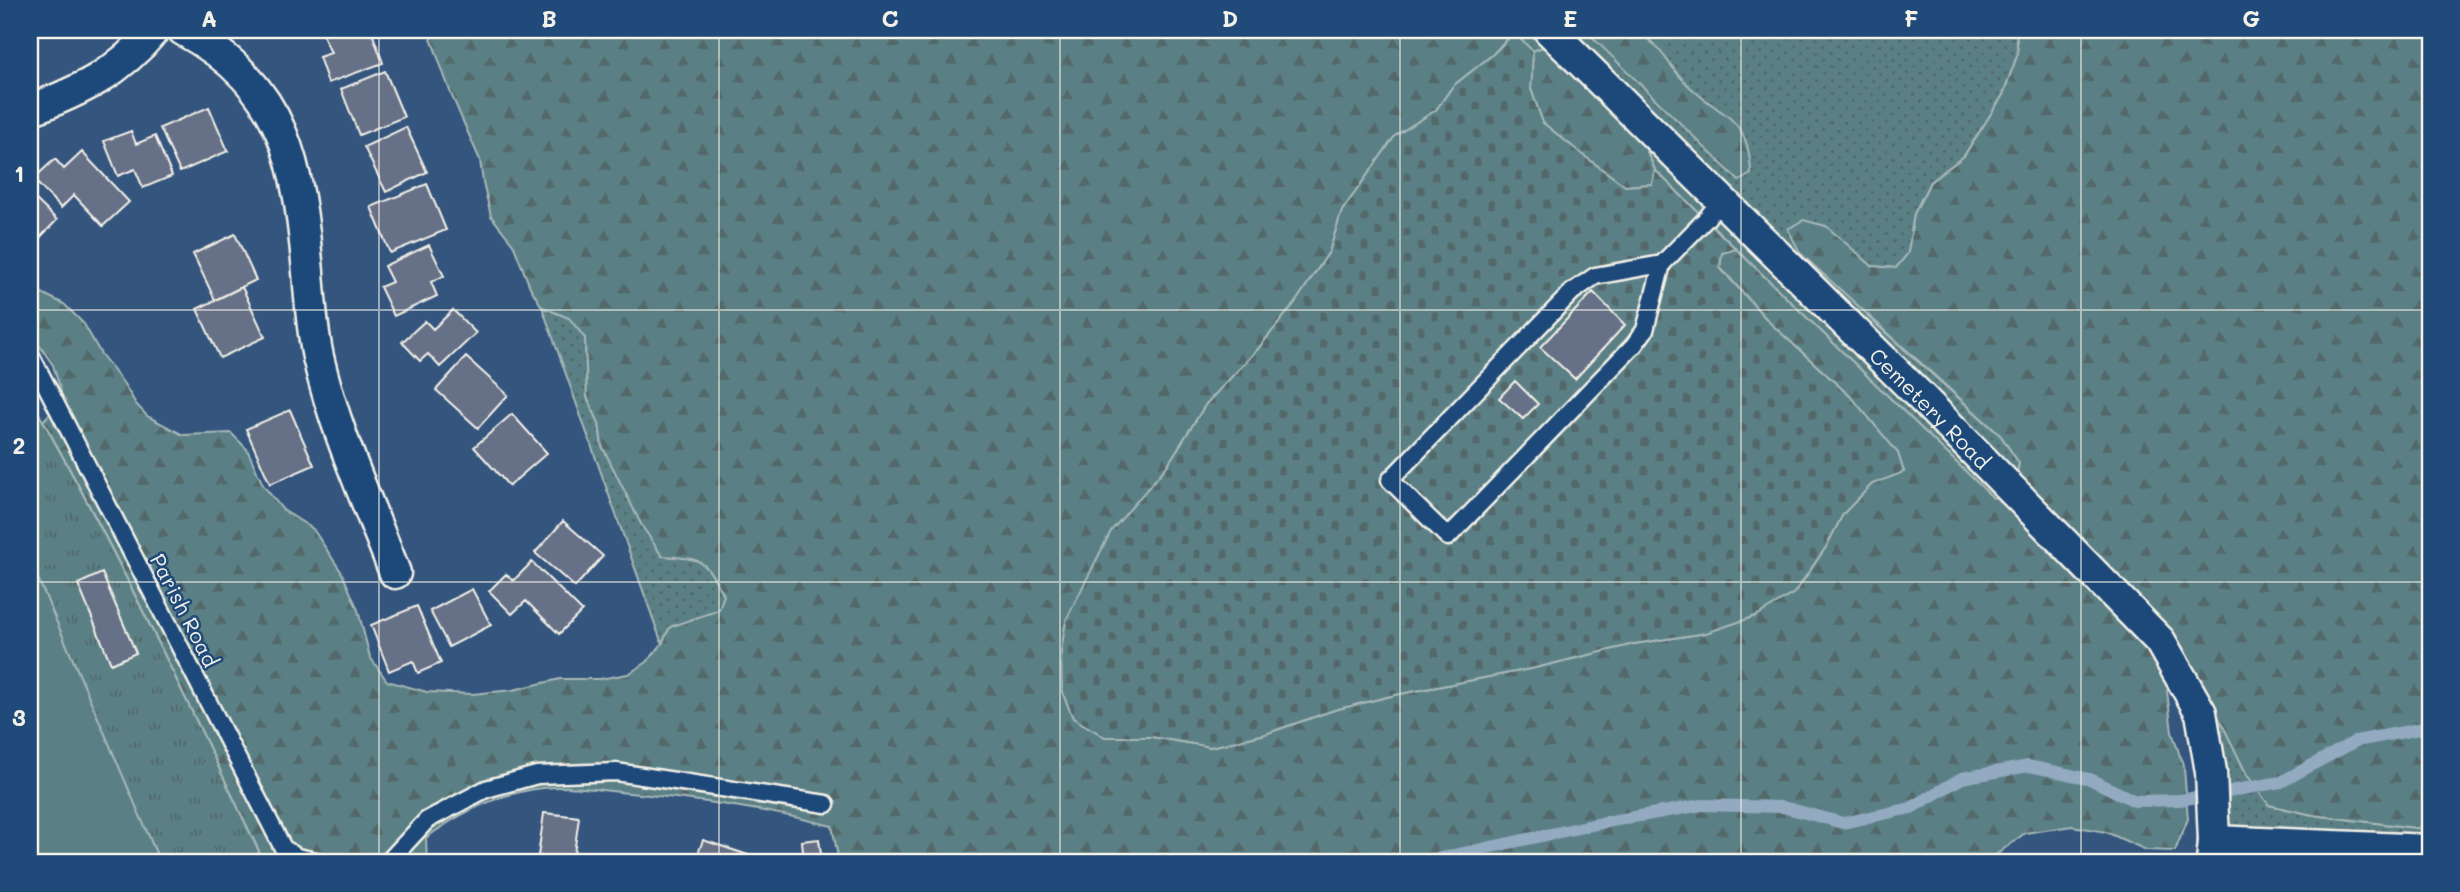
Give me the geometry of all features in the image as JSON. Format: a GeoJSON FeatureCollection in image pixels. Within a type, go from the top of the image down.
{"type":"FeatureCollection","features":[{"type":"Feature","properties":{"kind":"street"},"geometry":{"type":"LineString","coordinates":[[30,110],[77,92],[113,69],[144,43],[154,30]]}},
{"type":"Feature","properties":{"kind":"street"},"geometry":{"type":"LineString","coordinates":[[183,30],[209,44],[240,69],[267,105],[284,138],[296,179],[320,366],[329,400],[395,573]]}},
{"type":"Feature","properties":{"kind":"street","name":"Cemetery Road"},"geometry":{"type":"LineString","coordinates":[[1549,30],[1919,395],[2160,641],[2201,713],[2211,772],[2213,852]]}},
{"type":"Feature","properties":{"kind":"street"},"geometry":{"type":"LineString","coordinates":[[2213,852],[2430,850]]}},
{"type":"Feature","properties":{"kind":"lane"},"geometry":{"type":"LineString","coordinates":[[1662,264],[1595,276],[1572,292],[1390,480],[1448,537],[1640,338],[1646,330],[1662,264],[1721,201]]}},
{"type":"Feature","properties":{"kind":"lane","name":"Parish Road"},"geometry":{"type":"LineString","coordinates":[[30,354],[283,848],[297,857],[321,862]]}},
{"type":"Feature","properties":{"kind":"lane"},"geometry":{"type":"LineString","coordinates":[[388,862],[427,820],[486,789],[537,775],[616,772],[827,804]]}},
{"type":"Feature","properties":{"kind":"green space"},"geometry":{"type":"Polygon","coordinates":[[[428,30],[1515,30],[1492,55],[1453,86],[1436,110],[1395,136],[1342,211],[1329,252],[1295,303],[1258,349],[1206,404],[1167,466],[1105,737],[1152,737],[1211,747],[1265,734],[1334,710],[1395,695],[1535,668],[1634,644],[1706,633],[1795,593],[1826,547],[1843,514],[1872,484],[1904,471],[1854,400],[1770,323],[1720,267],[1722,253],[1736,249],[1993,498],[2014,492],[2019,463],[2001,436],[1800,253],[1788,229],[1803,220],[1826,226],[1872,266],[1896,268],[1908,253],[1914,214],[1930,182],[1964,156],[2003,95],[2018,53],[2016,30],[2430,30],[2430,827],[2416,828],[2313,815],[2269,805],[2247,775],[2198,682],[2179,673],[2167,691],[2172,732],[2184,768],[2188,819],[2175,851],[2146,850],[2106,832],[2072,826],[2025,833],[1996,855],[1992,862],[839,862],[832,826],[723,804],[564,787],[512,794],[467,812],[426,838],[427,862],[249,862],[259,851],[128,580],[43,421],[57,406],[61,392],[53,365],[30,332],[30,291],[36,290],[64,304],[84,324],[101,354],[147,416],[183,435],[231,433],[247,449],[263,485],[283,510],[313,529],[342,573],[358,610],[370,657],[387,681],[427,692],[472,694],[513,690],[560,679],[600,679],[628,674],[647,662],[662,644],[670,627],[719,610],[724,595],[701,563],[686,558],[662,556],[642,526],[602,446],[599,423],[587,397],[585,338],[569,318],[542,307],[530,287],[513,244],[491,216],[480,160],[451,94],[428,30]]]}},
{"type":"Feature","properties":{"kind":"green space"},"geometry":{"type":"Polygon","coordinates":[[[1515,30],[2016,30],[2018,53],[2003,95],[1964,156],[1930,182],[1914,214],[1908,253],[1896,268],[1872,266],[1850,249],[1868,317],[2001,436],[2019,463],[2014,492],[1993,498],[1655,170],[1637,129],[1548,45],[1533,51],[1514,33],[1515,30]]]}},
{"type":"Feature","properties":{"kind":"green space"},"geometry":{"type":"Polygon","coordinates":[[[1593,30],[1632,30],[1651,42],[1685,82],[1738,127],[1745,139],[1751,174],[1739,181],[1592,37],[1593,30]]]}},
{"type":"Feature","properties":{"kind":"green space"},"geometry":{"type":"Polygon","coordinates":[[[1514,33],[1533,51],[1531,89],[1543,123],[1625,186],[1652,184],[1655,170],[1736,249],[1722,253],[1720,268],[1770,323],[1854,400],[1898,453],[1904,472],[1872,484],[1843,514],[1826,547],[1794,593],[1756,616],[1706,633],[1634,644],[1535,668],[1395,695],[1334,710],[1265,734],[1211,747],[1152,737],[1105,737],[1073,718],[1062,692],[1061,652],[1066,620],[1111,531],[1167,466],[1206,404],[1258,349],[1295,303],[1329,252],[1342,211],[1395,136],[1436,110],[1453,86],[1492,55],[1514,33]]]}},
{"type":"Feature","properties":{"kind":"green space"},"geometry":{"type":"Polygon","coordinates":[[[1548,45],[1637,129],[1655,170],[1652,184],[1625,186],[1543,123],[1531,89],[1533,51],[1548,45]]]}},
{"type":"Feature","properties":{"kind":"green space"},"geometry":{"type":"Polygon","coordinates":[[[542,307],[569,318],[585,338],[587,397],[599,423],[602,446],[662,556],[686,558],[701,563],[724,595],[719,610],[670,627],[662,644],[542,307]]]}},
{"type":"Feature","properties":{"kind":"green space"},"geometry":{"type":"Polygon","coordinates":[[[30,398],[120,566],[259,852],[249,862],[30,862],[30,398]]]}},
{"type":"Feature","properties":{"kind":"green space"},"geometry":{"type":"Polygon","coordinates":[[[30,560],[160,862],[30,862],[30,560]]]}},
{"type":"Feature","properties":{"kind":"green space"},"geometry":{"type":"Polygon","coordinates":[[[2198,682],[2269,805],[2313,815],[2415,828],[2430,827],[2430,850],[2214,841],[2198,682]]]}},
{"type":"Feature","properties":{"kind":"building"},"geometry":{"type":"Polygon","coordinates":[[[337,30],[371,30],[383,63],[328,83],[319,57],[331,53],[323,35],[337,30]]]}},
{"type":"Feature","properties":{"kind":"building"},"geometry":{"type":"Polygon","coordinates":[[[385,71],[404,117],[359,135],[341,89],[385,71]]]}},
{"type":"Feature","properties":{"kind":"building"},"geometry":{"type":"Polygon","coordinates":[[[209,107],[228,151],[180,172],[160,128],[209,107]]]}},
{"type":"Feature","properties":{"kind":"building"},"geometry":{"type":"Polygon","coordinates":[[[406,127],[427,172],[386,192],[364,147],[406,127]]]}},
{"type":"Feature","properties":{"kind":"building"},"geometry":{"type":"Polygon","coordinates":[[[131,131],[136,144],[155,136],[172,176],[143,188],[135,169],[118,176],[104,141],[131,131]]]}},
{"type":"Feature","properties":{"kind":"building"},"geometry":{"type":"Polygon","coordinates":[[[82,152],[129,202],[103,226],[74,195],[61,208],[33,179],[55,159],[64,169],[82,152]]]}},
{"type":"Feature","properties":{"kind":"building"},"geometry":{"type":"Polygon","coordinates":[[[427,184],[446,230],[390,253],[371,207],[427,184]]]}},
{"type":"Feature","properties":{"kind":"building"},"geometry":{"type":"Polygon","coordinates":[[[30,194],[57,220],[30,248],[30,194]]]}},
{"type":"Feature","properties":{"kind":"building"},"geometry":{"type":"Polygon","coordinates":[[[235,234],[256,280],[215,300],[193,254],[235,234]]]}},
{"type":"Feature","properties":{"kind":"building"},"geometry":{"type":"Polygon","coordinates":[[[429,245],[444,276],[431,282],[437,296],[394,316],[380,287],[392,282],[384,266],[429,245]]]}},
{"type":"Feature","properties":{"kind":"building"},"geometry":{"type":"Polygon","coordinates":[[[242,287],[265,337],[220,358],[197,309],[242,287]]]}},
{"type":"Feature","properties":{"kind":"building"},"geometry":{"type":"Polygon","coordinates":[[[1593,292],[1625,325],[1575,379],[1540,347],[1593,292]]]}},
{"type":"Feature","properties":{"kind":"building"},"geometry":{"type":"Polygon","coordinates":[[[453,310],[476,333],[440,367],[428,354],[420,361],[402,342],[425,321],[433,329],[453,310]]]}},
{"type":"Feature","properties":{"kind":"building"},"geometry":{"type":"Polygon","coordinates":[[[466,357],[508,395],[478,428],[436,390],[466,357]]]}},
{"type":"Feature","properties":{"kind":"building"},"geometry":{"type":"Polygon","coordinates":[[[1515,381],[1538,404],[1523,419],[1499,398],[1515,381]]]}},
{"type":"Feature","properties":{"kind":"building"},"geometry":{"type":"Polygon","coordinates":[[[290,410],[314,465],[270,484],[246,429],[290,410]]]}},
{"type":"Feature","properties":{"kind":"building"},"geometry":{"type":"Polygon","coordinates":[[[512,414],[547,453],[509,486],[474,447],[512,414]]]}},
{"type":"Feature","properties":{"kind":"building"},"geometry":{"type":"Polygon","coordinates":[[[563,521],[603,556],[575,587],[535,553],[563,521]]]}},
{"type":"Feature","properties":{"kind":"building"},"geometry":{"type":"Polygon","coordinates":[[[532,562],[582,611],[559,634],[526,601],[512,614],[489,591],[506,574],[513,581],[532,562]]]}},
{"type":"Feature","properties":{"kind":"building"},"geometry":{"type":"Polygon","coordinates":[[[102,573],[136,653],[111,664],[78,584],[102,573]]]}},
{"type":"Feature","properties":{"kind":"building"},"geometry":{"type":"Polygon","coordinates":[[[472,589],[491,625],[449,647],[430,611],[472,589]]]}},
{"type":"Feature","properties":{"kind":"building"},"geometry":{"type":"Polygon","coordinates":[[[417,606],[441,663],[418,673],[413,661],[389,671],[371,625],[417,606]]]}},
{"type":"Feature","properties":{"kind":"building"},"geometry":{"type":"Polygon","coordinates":[[[544,813],[579,817],[573,861],[538,856],[544,813]]]}},
{"type":"Feature","properties":{"kind":"building"},"geometry":{"type":"Polygon","coordinates":[[[819,839],[822,862],[804,862],[802,841],[819,839]]]}},
{"type":"Feature","properties":{"kind":"building"},"geometry":{"type":"Polygon","coordinates":[[[703,840],[754,857],[753,862],[695,862],[703,840]]]}},
{"type":"Feature","properties":{"kind":"waterway"},"geometry":{"type":"LineString","coordinates":[[1422,862],[1606,822],[1702,805],[1783,807],[1843,823],[1911,808],[1962,778],[2029,766],[2090,779],[2135,801],[2180,800],[2281,782],[2356,741],[2430,727]]}}]}
